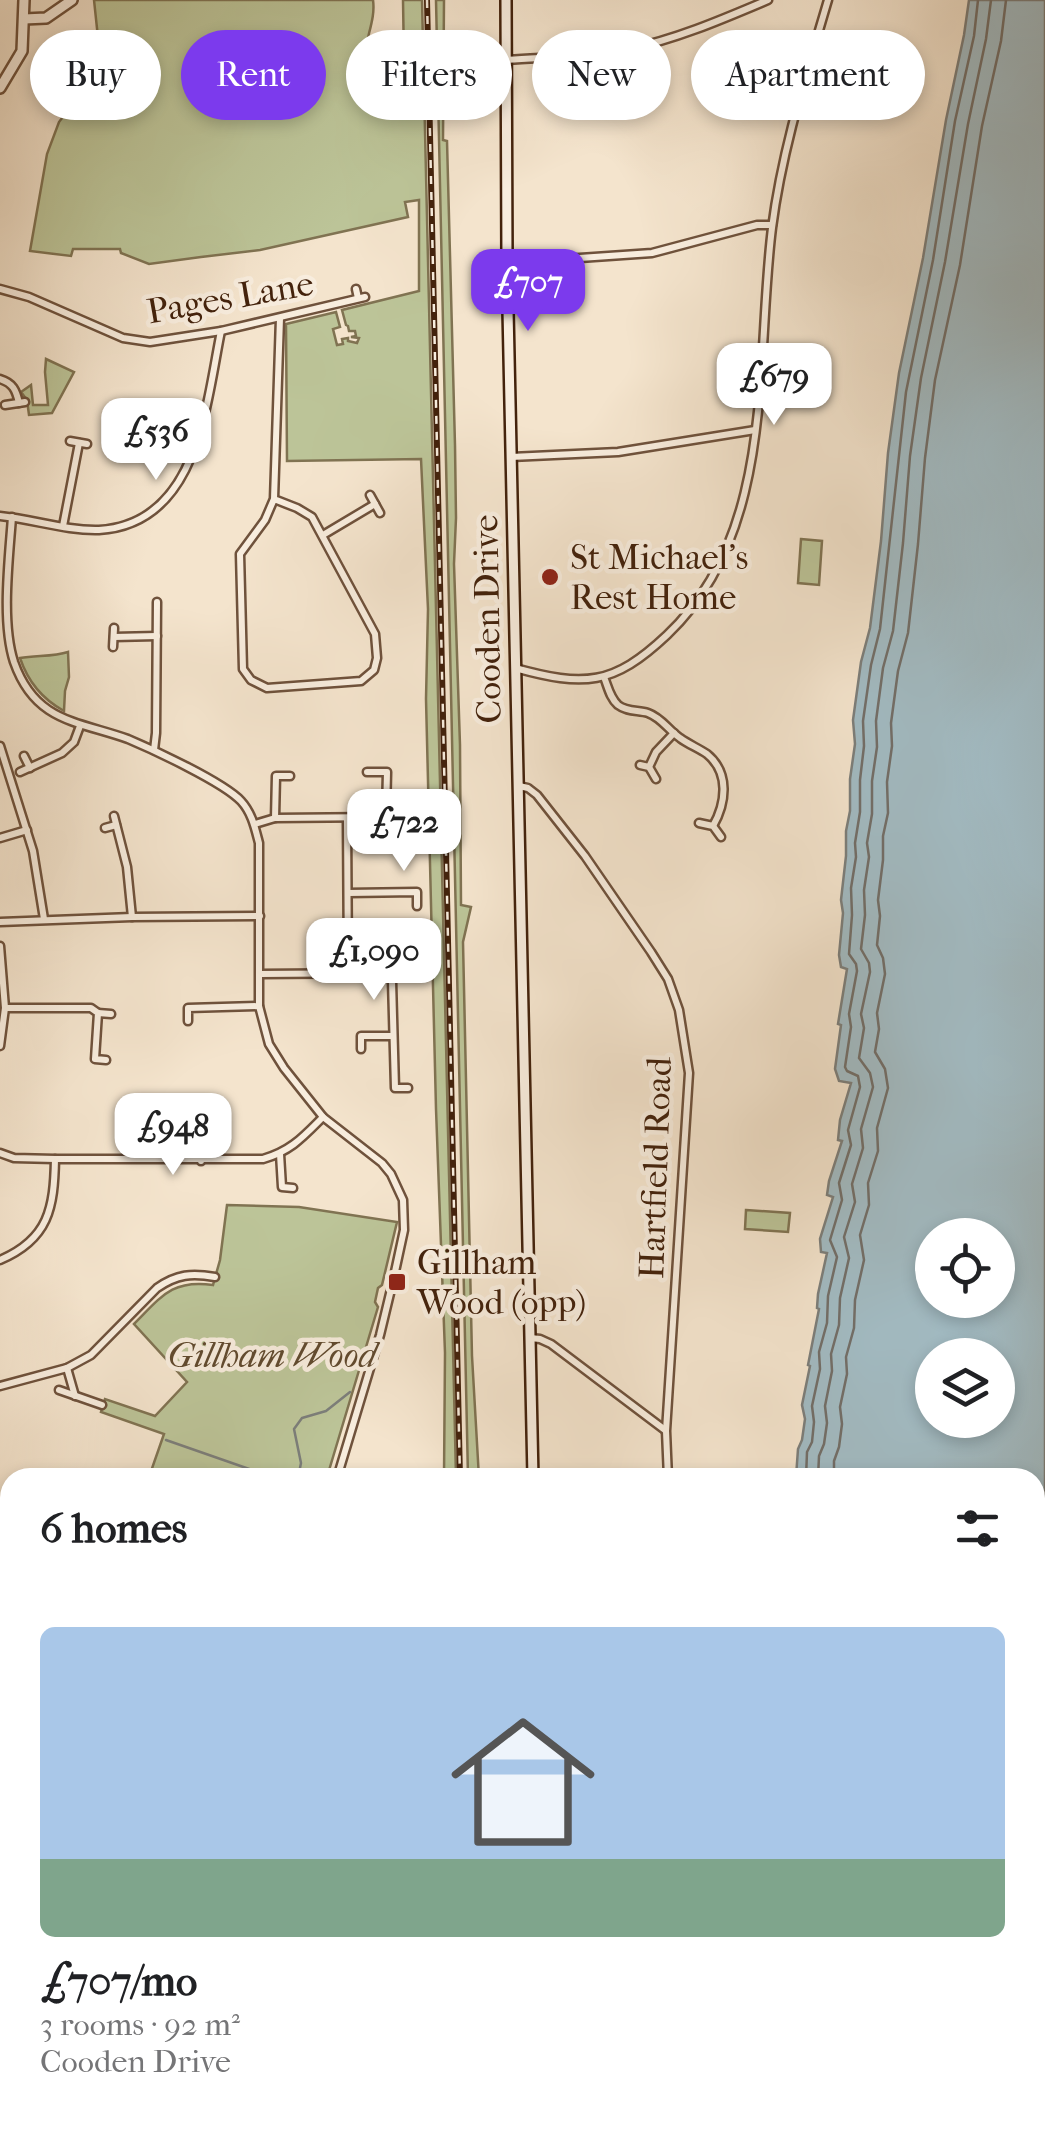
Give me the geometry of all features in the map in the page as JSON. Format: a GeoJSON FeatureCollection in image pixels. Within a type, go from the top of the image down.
{"type":"FeatureCollection","features":[{"type":"Feature","properties":{"kind":"main road"},"geometry":{"type":"LineString","coordinates":[[0,88],[22,51],[24,0]]}},
{"type":"Feature","properties":{"kind":"main road"},"geometry":{"type":"LineString","coordinates":[[24,18],[46,18],[72,0]]}},
{"type":"Feature","properties":{"kind":"main road","name":"Cooden Drive"},"geometry":{"type":"LineString","coordinates":[[506,0],[506,30]]}},
{"type":"Feature","properties":{"kind":"main road","name":"Cooden Drive"},"geometry":{"type":"LineString","coordinates":[[506,120],[533,1468]]}},
{"type":"Feature","properties":{"kind":"street"},"geometry":{"type":"LineString","coordinates":[[512,60],[629,49],[712,24],[768,0]]}},
{"type":"Feature","properties":{"kind":"street"},"geometry":{"type":"LineString","coordinates":[[516,668],[571,680],[604,677],[630,665],[686,616],[701,597],[731,537],[746,486],[756,430],[772,225],[783,162],[828,0]]}},
{"type":"Feature","properties":{"kind":"street"},"geometry":{"type":"LineString","coordinates":[[507,263],[652,252],[757,225],[772,225]]}},
{"type":"Feature","properties":{"kind":"street","name":"Pages Lane"},"geometry":{"type":"LineString","coordinates":[[0,289],[29,297],[123,338],[150,342],[221,331],[362,298],[356,289]]}},
{"type":"Feature","properties":{"kind":"street"},"geometry":{"type":"LineString","coordinates":[[274,499],[312,517],[375,634],[374,670],[361,681],[267,688],[251,680],[244,669],[239,564],[243,547],[266,520],[274,499],[280,318]]}},
{"type":"Feature","properties":{"kind":"street"},"geometry":{"type":"LineString","coordinates":[[0,516],[98,530],[124,526],[154,510],[174,490],[194,453],[221,331]]}},
{"type":"Feature","properties":{"kind":"street"},"geometry":{"type":"LineString","coordinates":[[0,379],[12,385],[22,403],[5,405]]}},
{"type":"Feature","properties":{"kind":"street"},"geometry":{"type":"LineString","coordinates":[[511,458],[618,452],[756,430]]}},
{"type":"Feature","properties":{"kind":"street"},"geometry":{"type":"LineString","coordinates":[[63,526],[83,443],[70,441]]}},
{"type":"Feature","properties":{"kind":"street"},"geometry":{"type":"LineString","coordinates":[[370,495],[380,513]]}},
{"type":"Feature","properties":{"kind":"street"},"geometry":{"type":"LineString","coordinates":[[323,535],[375,504]]}},
{"type":"Feature","properties":{"kind":"street"},"geometry":{"type":"LineString","coordinates":[[12,517],[8,626],[13,658],[22,680],[36,699],[66,720],[154,750],[239,799],[254,824],[259,843],[263,1026],[276,1056],[302,1093],[323,1117],[382,1163],[398,1186],[405,1215],[393,1281],[341,1468]]}},
{"type":"Feature","properties":{"kind":"street"},"geometry":{"type":"LineString","coordinates":[[154,750],[158,602]]}},
{"type":"Feature","properties":{"kind":"street"},"geometry":{"type":"LineString","coordinates":[[113,647],[114,628]]}},
{"type":"Feature","properties":{"kind":"street"},"geometry":{"type":"LineString","coordinates":[[114,638],[157,636]]}},
{"type":"Feature","properties":{"kind":"street"},"geometry":{"type":"LineString","coordinates":[[604,677],[615,703],[662,720],[674,734],[716,763],[724,794],[722,811],[713,826]]}},
{"type":"Feature","properties":{"kind":"street"},"geometry":{"type":"LineString","coordinates":[[20,772],[62,752],[74,742],[80,726]]}},
{"type":"Feature","properties":{"kind":"street"},"geometry":{"type":"LineString","coordinates":[[656,779],[644,766],[674,734]]}},
{"type":"Feature","properties":{"kind":"street"},"geometry":{"type":"LineString","coordinates":[[0,746],[27,830],[44,919]]}},
{"type":"Feature","properties":{"kind":"street"},"geometry":{"type":"LineString","coordinates":[[24,756],[30,768]]}},
{"type":"Feature","properties":{"kind":"street"},"geometry":{"type":"LineString","coordinates":[[254,824],[275,818],[382,818],[386,813],[387,772],[366,772]]}},
{"type":"Feature","properties":{"kind":"street"},"geometry":{"type":"LineString","coordinates":[[275,818],[276,776],[290,776]]}},
{"type":"Feature","properties":{"kind":"street","name":"Hartfield Road"},"geometry":{"type":"LineString","coordinates":[[518,786],[537,795],[586,856],[652,952],[679,1010],[689,1074],[666,1430],[668,1468]]}},
{"type":"Feature","properties":{"kind":"street"},"geometry":{"type":"LineString","coordinates":[[347,819],[348,972]]}},
{"type":"Feature","properties":{"kind":"street"},"geometry":{"type":"LineString","coordinates":[[105,828],[115,820],[127,867],[132,916]]}},
{"type":"Feature","properties":{"kind":"street"},"geometry":{"type":"LineString","coordinates":[[699,822],[713,826],[721,837]]}},
{"type":"Feature","properties":{"kind":"street"},"geometry":{"type":"LineString","coordinates":[[0,838],[27,830]]}},
{"type":"Feature","properties":{"kind":"street"},"geometry":{"type":"LineString","coordinates":[[348,893],[417,892],[417,906]]}},
{"type":"Feature","properties":{"kind":"street"},"geometry":{"type":"LineString","coordinates":[[0,922],[260,916]]}},
{"type":"Feature","properties":{"kind":"street"},"geometry":{"type":"LineString","coordinates":[[0,946],[5,1008],[0,1046]]}},
{"type":"Feature","properties":{"kind":"street"},"geometry":{"type":"LineString","coordinates":[[260,974],[384,973],[392,981],[394,1088],[408,1088]]}},
{"type":"Feature","properties":{"kind":"street"},"geometry":{"type":"LineString","coordinates":[[188,1022],[188,1008],[260,1006]]}},
{"type":"Feature","properties":{"kind":"street"},"geometry":{"type":"LineString","coordinates":[[5,1008],[91,1008],[111,1014]]}},
{"type":"Feature","properties":{"kind":"street"},"geometry":{"type":"LineString","coordinates":[[98,1013],[95,1059],[106,1060]]}},
{"type":"Feature","properties":{"kind":"street"},"geometry":{"type":"LineString","coordinates":[[360,1049],[361,1036],[393,1036]]}},
{"type":"Feature","properties":{"kind":"street"},"geometry":{"type":"LineString","coordinates":[[183,1104],[212,1104]]}},
{"type":"Feature","properties":{"kind":"street"},"geometry":{"type":"LineString","coordinates":[[201,1104],[201,1161]]}},
{"type":"Feature","properties":{"kind":"street"},"geometry":{"type":"LineString","coordinates":[[0,1153],[14,1158],[55,1159],[263,1159],[294,1146],[323,1117]]}},
{"type":"Feature","properties":{"kind":"street"},"geometry":{"type":"LineString","coordinates":[[280,1154],[282,1187],[293,1188]]}},
{"type":"Feature","properties":{"kind":"street"},"geometry":{"type":"LineString","coordinates":[[0,1260],[20,1251],[46,1221],[52,1206],[55,1159]]}},
{"type":"Feature","properties":{"kind":"street"},"geometry":{"type":"LineString","coordinates":[[0,1386],[67,1368],[91,1354],[168,1280],[192,1273],[215,1276]]}},
{"type":"Feature","properties":{"kind":"street"},"geometry":{"type":"LineString","coordinates":[[530,1338],[552,1344],[666,1430]]}},
{"type":"Feature","properties":{"kind":"street"},"geometry":{"type":"LineString","coordinates":[[67,1368],[76,1396]]}},
{"type":"Feature","properties":{"kind":"street"},"geometry":{"type":"LineString","coordinates":[[58,1390],[102,1405]]}},
{"type":"Feature","properties":{"kind":"green space"},"geometry":{"type":"Polygon","coordinates":[[[94,0],[373,0],[370,30],[346,30],[346,120],[425,120],[456,1468],[444,1468],[445,1353],[426,699],[428,609],[421,459],[287,461],[286,324],[336,312],[340,327],[333,329],[337,345],[348,338],[357,343],[359,338],[351,337],[356,336],[355,331],[349,331],[342,310],[419,291],[419,200],[405,202],[408,217],[260,250],[149,264],[121,253],[120,249],[73,249],[71,256],[30,251],[47,154],[59,122],[161,120],[161,30],[97,30],[94,0]]]}},
{"type":"Feature","properties":{"kind":"green space"},"geometry":{"type":"Polygon","coordinates":[[[403,0],[422,0],[423,30],[403,30],[403,0]]]}},
{"type":"Feature","properties":{"kind":"green space"},"geometry":{"type":"Polygon","coordinates":[[[436,0],[444,0],[444,30],[437,30],[436,0]]]}},
{"type":"Feature","properties":{"kind":"green space"},"geometry":{"type":"Polygon","coordinates":[[[439,120],[443,120],[443,140],[447,141],[461,905],[471,907],[463,942],[472,1356],[478,1468],[468,1468],[439,120]]]}},
{"type":"Feature","properties":{"kind":"green space"},"geometry":{"type":"Polygon","coordinates":[[[46,359],[74,372],[52,413],[29,415],[27,400],[21,392],[31,385],[33,405],[48,405],[46,359]]]}},
{"type":"Feature","properties":{"kind":"green space"},"geometry":{"type":"Polygon","coordinates":[[[801,539],[822,541],[819,585],[798,583],[801,539]]]}},
{"type":"Feature","properties":{"kind":"green space"},"geometry":{"type":"Polygon","coordinates":[[[68,652],[64,711],[37,689],[20,658],[68,652]]]}},
{"type":"Feature","properties":{"kind":"green space","name":"Gillham Wood"},"geometry":{"type":"Polygon","coordinates":[[[227,1205],[299,1207],[397,1222],[382,1285],[378,1288],[378,1307],[330,1468],[152,1468],[164,1434],[101,1412],[105,1399],[155,1416],[187,1382],[134,1324],[168,1292],[187,1285],[213,1285],[227,1205]]]}},
{"type":"Feature","properties":{"kind":"green space"},"geometry":{"type":"Polygon","coordinates":[[[746,1210],[790,1213],[788,1232],[745,1229],[746,1210]]]}},
{"type":"Feature","properties":{"kind":"water"},"geometry":{"type":"Polygon","coordinates":[[[969,0],[1045,0],[1045,1468],[797,1468],[805,1419],[802,1405],[827,1253],[821,1252],[820,1239],[833,1197],[827,1195],[829,1181],[842,1141],[838,1140],[840,1120],[851,1083],[839,1081],[835,1069],[847,969],[841,967],[839,955],[855,744],[853,720],[870,628],[899,373],[969,0]]]}},
{"type":"Feature","properties":{"kind":"waterway"},"geometry":{"type":"LineString","coordinates":[[300,1468],[294,1429],[302,1418],[326,1411],[350,1392]]}},
{"type":"Feature","properties":{"kind":"waterway"},"geometry":{"type":"LineString","coordinates":[[166,1440],[246,1468]]}},
{"type":"Feature","properties":{"kind":"railway"},"geometry":{"type":"LineString","coordinates":[[427,0],[460,1468]]}},
{"type":"Feature","properties":{"kind":"place","name":"St Michael's Rest Home"},"geometry":{"type":"Point","coordinates":[550,577]}},
{"type":"Feature","properties":{"kind":"place","name":"Gillham Wood (opp)"},"geometry":{"type":"Point","coordinates":[397,1282]}}]}
